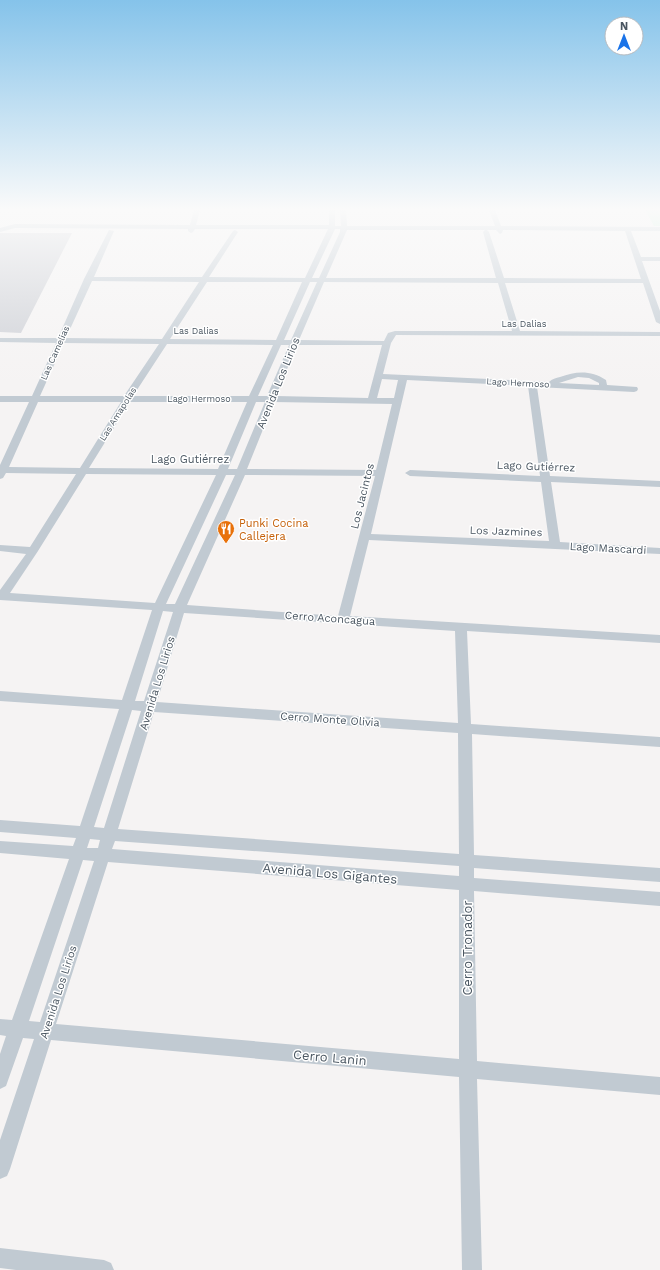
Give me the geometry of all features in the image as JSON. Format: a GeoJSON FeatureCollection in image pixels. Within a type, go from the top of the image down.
{"type":"FeatureCollection","features":[{"type":"Feature","properties":{"kind":"street","name":"Las Camelias"},"geometry":{"type":"LineString","coordinates":[[1,472],[93,269]]}},
{"type":"Feature","properties":{"kind":"street","name":"Las Amapolas"},"geometry":{"type":"LineString","coordinates":[[1,596],[33,551],[127,399],[211,269]]}},
{"type":"Feature","properties":{"kind":"street","name":"Avenida Los Lirios"},"geometry":{"type":"LineString","coordinates":[[0,1080],[86,833],[159,606],[222,472],[252,400],[307,280],[314,269]]}},
{"type":"Feature","properties":{"kind":"street","name":"Avenida Los Lirios"},"geometry":{"type":"LineString","coordinates":[[0,1170],[103,855],[180,607],[241,472],[272,399],[295,339],[325,269]]}},
{"type":"Feature","properties":{"kind":"street"},"geometry":{"type":"LineString","coordinates":[[497,269],[517,334]]}},
{"type":"Feature","properties":{"kind":"street"},"geometry":{"type":"LineString","coordinates":[[640,269],[644,281],[656,302],[660,322]]}},
{"type":"Feature","properties":{"kind":"street"},"geometry":{"type":"LineString","coordinates":[[88,279],[644,281]]}},
{"type":"Feature","properties":{"kind":"street","name":"Las Dalias"},"geometry":{"type":"LineString","coordinates":[[0,334],[61,338]]}},
{"type":"Feature","properties":{"kind":"street","name":"Las Dalias"},"geometry":{"type":"LineString","coordinates":[[0,340],[61,338],[388,340],[395,334],[660,334]]}},
{"type":"Feature","properties":{"kind":"street"},"geometry":{"type":"LineString","coordinates":[[372,400],[388,340]]}},
{"type":"Feature","properties":{"kind":"street","name":"Lago Hermoso"},"geometry":{"type":"LineString","coordinates":[[379,376],[634,389]]}},
{"type":"Feature","properties":{"kind":"street","name":"Los Jacintos"},"geometry":{"type":"LineString","coordinates":[[343,620],[365,537],[403,377]]}},
{"type":"Feature","properties":{"kind":"street","name":"Los Jazmines"},"geometry":{"type":"LineString","coordinates":[[365,537],[555,545],[532,384]]}},
{"type":"Feature","properties":{"kind":"street","name":"Lago Hermoso"},"geometry":{"type":"LineString","coordinates":[[0,399],[272,399],[397,401]]}},
{"type":"Feature","properties":{"kind":"street","name":"Lago Gutiérrez"},"geometry":{"type":"LineString","coordinates":[[1,472],[82,471],[380,473]]}},
{"type":"Feature","properties":{"kind":"street","name":"Lago Gutiérrez"},"geometry":{"type":"LineString","coordinates":[[410,473],[660,484]]}},
{"type":"Feature","properties":{"kind":"street","name":"Lago Mascardi"},"geometry":{"type":"LineString","coordinates":[[555,545],[660,551]]}},
{"type":"Feature","properties":{"kind":"street"},"geometry":{"type":"LineString","coordinates":[[0,548],[33,551]]}},
{"type":"Feature","properties":{"kind":"street","name":"Cerro Aconcagua"},"geometry":{"type":"LineString","coordinates":[[1,596],[180,607],[343,620],[660,639]]}},
{"type":"Feature","properties":{"kind":"street","name":"Cerro Tronador"},"geometry":{"type":"LineString","coordinates":[[461,627],[465,728],[468,1070],[472,1270]]}},
{"type":"Feature","properties":{"kind":"street","name":"Cerro Monte Olivia"},"geometry":{"type":"LineString","coordinates":[[0,696],[660,742]]}},
{"type":"Feature","properties":{"kind":"street","name":"Avenida Los Gigantes"},"geometry":{"type":"LineString","coordinates":[[0,826],[660,875]]}},
{"type":"Feature","properties":{"kind":"street","name":"Avenida Los Gigantes"},"geometry":{"type":"LineString","coordinates":[[0,847],[660,899]]}},
{"type":"Feature","properties":{"kind":"street","name":"Cerro Lanin"},"geometry":{"type":"LineString","coordinates":[[0,1027],[660,1086]]}},
{"type":"Feature","properties":{"kind":"street"},"geometry":{"type":"LineString","coordinates":[[0,1258],[104,1270]]}},
{"type":"Feature","properties":{"kind":"building"},"geometry":{"type":"Polygon","coordinates":[[[0,269],[54,269],[21,333],[0,332],[0,269]]]}},
{"type":"Feature","properties":{"kind":"place","name":"Punki Cocina Callejera"},"geometry":{"type":"Point","coordinates":[226,544]}}]}
